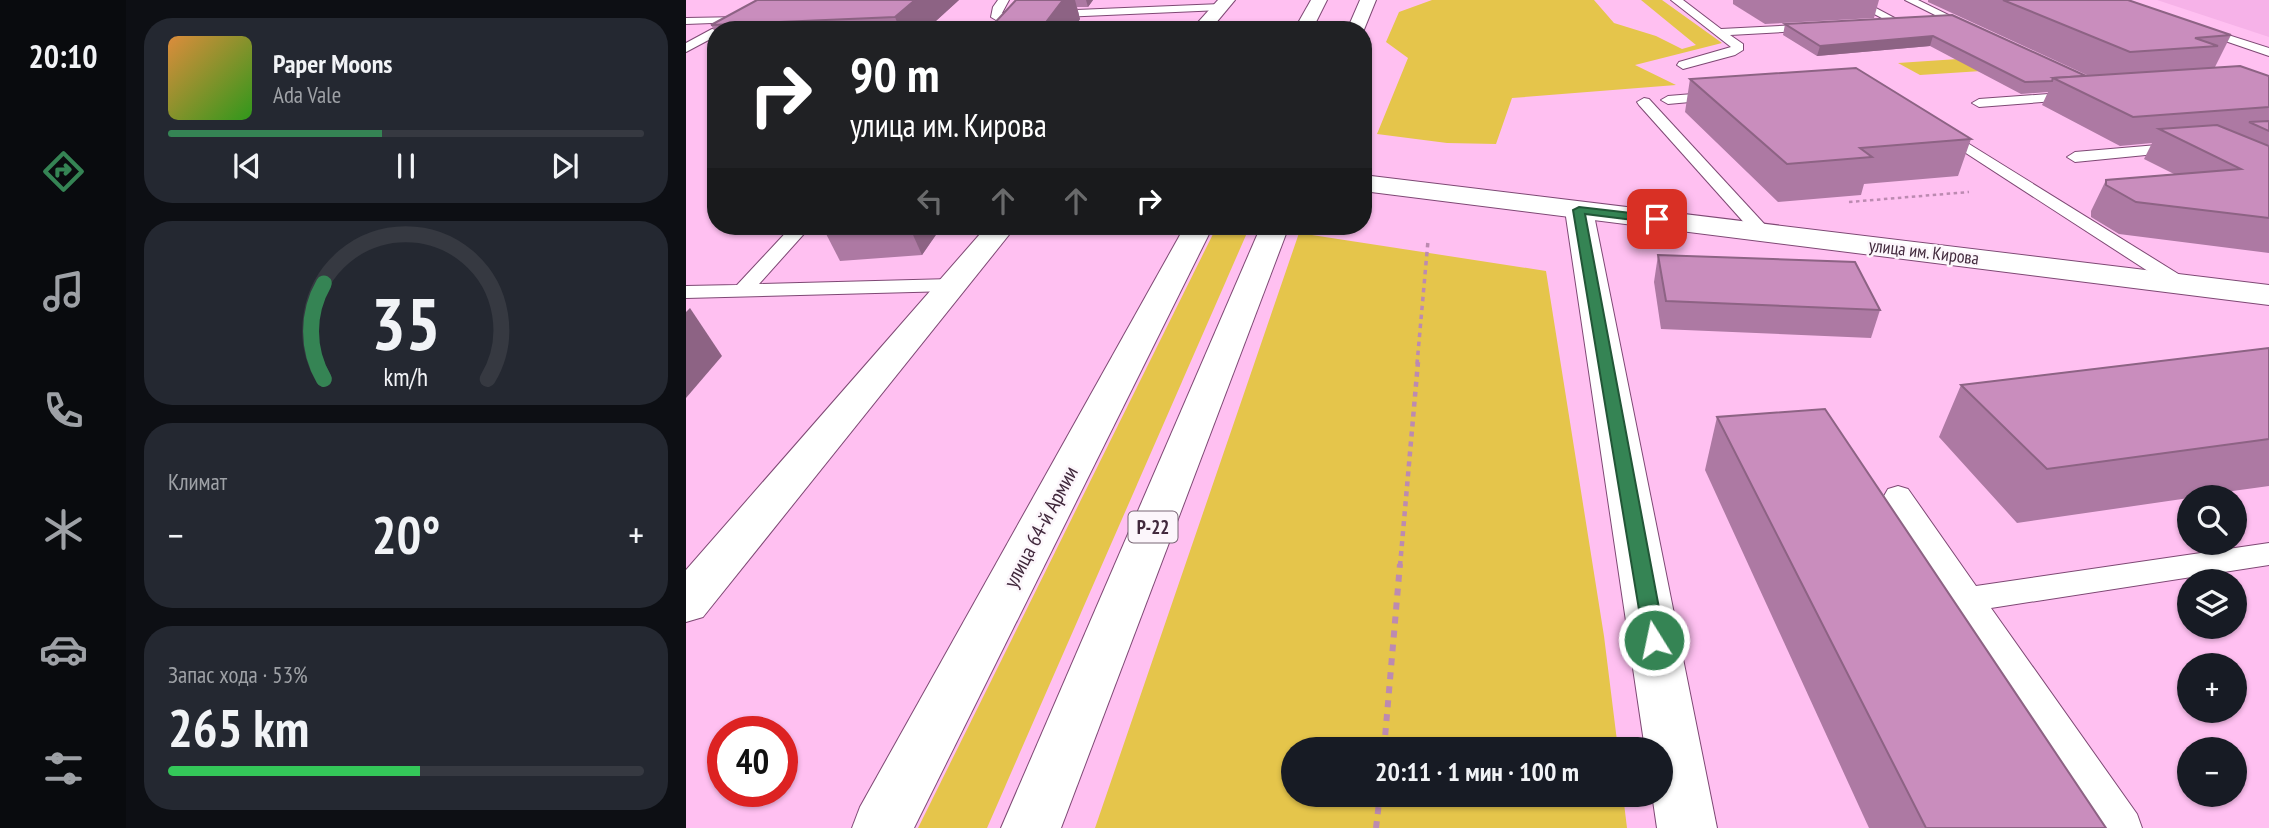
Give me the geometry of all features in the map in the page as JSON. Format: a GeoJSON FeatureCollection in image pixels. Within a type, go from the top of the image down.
{"type":"FeatureCollection","features":[{"type":"Feature","properties":{"kind":"main road"},"geometry":{"type":"LineString","coordinates":[[1308,21],[1319,0]]}},
{"type":"Feature","properties":{"kind":"main road"},"geometry":{"type":"LineString","coordinates":[[1360,21],[1368,0]]}},
{"type":"Feature","properties":{"kind":"main road"},"geometry":{"type":"LineString","coordinates":[[1208,21],[1224,3]]}},
{"type":"Feature","properties":{"kind":"main road","name":"улица им. Кирова"},"geometry":{"type":"LineString","coordinates":[[1372,184],[2269,295]]}},
{"type":"Feature","properties":{"kind":"main road"},"geometry":{"type":"LineString","coordinates":[[1579,210],[1687,828]]}},
{"type":"Feature","properties":{"kind":"main road"},"geometry":{"type":"LineString","coordinates":[[686,603],[994,235]]}},
{"type":"Feature","properties":{"kind":"main road","name":"улица 64-й Армии"},"geometry":{"type":"LineString","coordinates":[[883,828],[1194,235]]}},
{"type":"Feature","properties":{"kind":"main road","name":"Р-22"},"geometry":{"type":"LineString","coordinates":[[1031,828],[1271,235]]}},
{"type":"Feature","properties":{"kind":"lane"},"geometry":{"type":"LineString","coordinates":[[1004,0],[993,19],[1224,3]]}},
{"type":"Feature","properties":{"kind":"lane"},"geometry":{"type":"LineString","coordinates":[[1048,15],[1057,0]]}},
{"type":"Feature","properties":{"kind":"lane"},"geometry":{"type":"LineString","coordinates":[[1676,0],[1739,47],[1684,65]]}},
{"type":"Feature","properties":{"kind":"lane"},"geometry":{"type":"LineString","coordinates":[[1853,0],[1897,22]]}},
{"type":"Feature","properties":{"kind":"lane"},"geometry":{"type":"LineString","coordinates":[[1910,0],[1989,37]]}},
{"type":"Feature","properties":{"kind":"lane"},"geometry":{"type":"LineString","coordinates":[[686,21],[743,16],[734,21]]}},
{"type":"Feature","properties":{"kind":"lane"},"geometry":{"type":"LineString","coordinates":[[1924,21],[1951,19]]}},
{"type":"Feature","properties":{"kind":"lane"},"geometry":{"type":"LineString","coordinates":[[1871,24],[1911,22]]}},
{"type":"Feature","properties":{"kind":"lane"},"geometry":{"type":"LineString","coordinates":[[1720,32],[1831,26]]}},
{"type":"Feature","properties":{"kind":"lane"},"geometry":{"type":"LineString","coordinates":[[2193,26],[2269,52]]}},
{"type":"Feature","properties":{"kind":"lane"},"geometry":{"type":"LineString","coordinates":[[686,48],[707,36]]}},
{"type":"Feature","properties":{"kind":"lane"},"geometry":{"type":"LineString","coordinates":[[1668,100],[1734,94]]}},
{"type":"Feature","properties":{"kind":"lane"},"geometry":{"type":"LineString","coordinates":[[1979,103],[2085,96]]}},
{"type":"Feature","properties":{"kind":"lane"},"geometry":{"type":"LineString","coordinates":[[1644,102],[1762,232]]}},
{"type":"Feature","properties":{"kind":"lane"},"geometry":{"type":"LineString","coordinates":[[1922,119],[2181,284]]}},
{"type":"Feature","properties":{"kind":"lane"},"geometry":{"type":"LineString","coordinates":[[2075,157],[2192,148]]}},
{"type":"Feature","properties":{"kind":"lane"},"geometry":{"type":"LineString","coordinates":[[742,290],[794,235]]}},
{"type":"Feature","properties":{"kind":"lane"},"geometry":{"type":"LineString","coordinates":[[686,292],[951,285]]}},
{"type":"Feature","properties":{"kind":"lane"},"geometry":{"type":"LineString","coordinates":[[1898,496],[2123,828]]}},
{"type":"Feature","properties":{"kind":"lane"},"geometry":{"type":"LineString","coordinates":[[1967,599],[2269,554]]}},
{"type":"Feature","properties":{"kind":"path"},"geometry":{"type":"LineString","coordinates":[[1839,203],[2029,187]]}},
{"type":"Feature","properties":{"kind":"path"},"geometry":{"type":"LineString","coordinates":[[1385,737],[1428,242]]}},
{"type":"Feature","properties":{"kind":"path"},"geometry":{"type":"LineString","coordinates":[[1377,828],[1379,807]]}},
{"type":"Feature","properties":{"kind":"shaded area"},"geometry":{"type":"Polygon","coordinates":[[[1432,0],[1594,0],[1614,23],[1656,36],[1682,49],[1696,45],[1641,0],[1662,0],[1722,43],[1635,65],[1676,85],[1512,98],[1496,144],[1447,143],[1377,134],[1408,58],[1386,42],[1399,12],[1432,0]]]}},
{"type":"Feature","properties":{"kind":"shaded area"},"geometry":{"type":"Polygon","coordinates":[[[2157,0],[2269,0],[2269,37],[2157,0]]]}},
{"type":"Feature","properties":{"kind":"shaded area"},"geometry":{"type":"Polygon","coordinates":[[[1988,57],[2012,69],[1920,75],[1898,63],[1988,57]]]}},
{"type":"Feature","properties":{"kind":"shaded area"},"geometry":{"type":"Polygon","coordinates":[[[1213,235],[1246,235],[987,828],[918,828],[1213,235]]]}},
{"type":"Feature","properties":{"kind":"shaded area"},"geometry":{"type":"Polygon","coordinates":[[[1298,235],[1546,271],[1604,636],[1617,737],[1281,737],[1281,807],[1624,807],[1627,828],[1095,828],[1298,235]]]}},
{"type":"Feature","properties":{"kind":"building"},"geometry":{"type":"Polygon","coordinates":[[[757,0],[915,0],[895,17],[718,21],[757,0]]]}},
{"type":"Feature","properties":{"kind":"building"},"geometry":{"type":"Polygon","coordinates":[[[1016,0],[1063,0],[1047,21],[996,21],[1016,0]]]}},
{"type":"Feature","properties":{"kind":"building"},"geometry":{"type":"Polygon","coordinates":[[[2003,0],[2128,0],[2231,35],[2195,38],[2218,46],[2130,52],[2003,0]]]}},
{"type":"Feature","properties":{"kind":"building"},"geometry":{"type":"Polygon","coordinates":[[[1952,15],[2086,76],[2025,82],[1933,36],[1820,46],[1785,24],[1952,15]]]}},
{"type":"Feature","properties":{"kind":"building"},"geometry":{"type":"Polygon","coordinates":[[[2240,66],[2269,76],[2269,107],[2133,117],[2053,78],[2240,66]]]}},
{"type":"Feature","properties":{"kind":"building"},"geometry":{"type":"Polygon","coordinates":[[[1856,68],[1971,139],[1860,148],[1872,157],[1787,164],[1690,79],[1856,68]]]}},
{"type":"Feature","properties":{"kind":"building"},"geometry":{"type":"Polygon","coordinates":[[[2269,121],[2269,131],[2249,122],[2269,121]]]}},
{"type":"Feature","properties":{"kind":"building"},"geometry":{"type":"Polygon","coordinates":[[[2217,125],[2269,146],[2269,218],[2136,202],[2106,185],[2106,180],[2241,169],[2159,129],[2217,125]]]}},
{"type":"Feature","properties":{"kind":"building"},"geometry":{"type":"Polygon","coordinates":[[[1658,255],[1855,262],[1880,310],[1666,301],[1658,255]]]}},
{"type":"Feature","properties":{"kind":"building"},"geometry":{"type":"Polygon","coordinates":[[[2269,348],[2269,439],[2047,469],[1961,385],[2269,348]]]}},
{"type":"Feature","properties":{"kind":"building"},"geometry":{"type":"Polygon","coordinates":[[[1825,409],[2106,828],[1926,828],[1717,417],[1825,409]]]}},
{"type":"Feature","properties":{"kind":"route"},"geometry":{"type":"LineString","coordinates":[[1654,640],[1579,210],[1657,219]]}}]}
